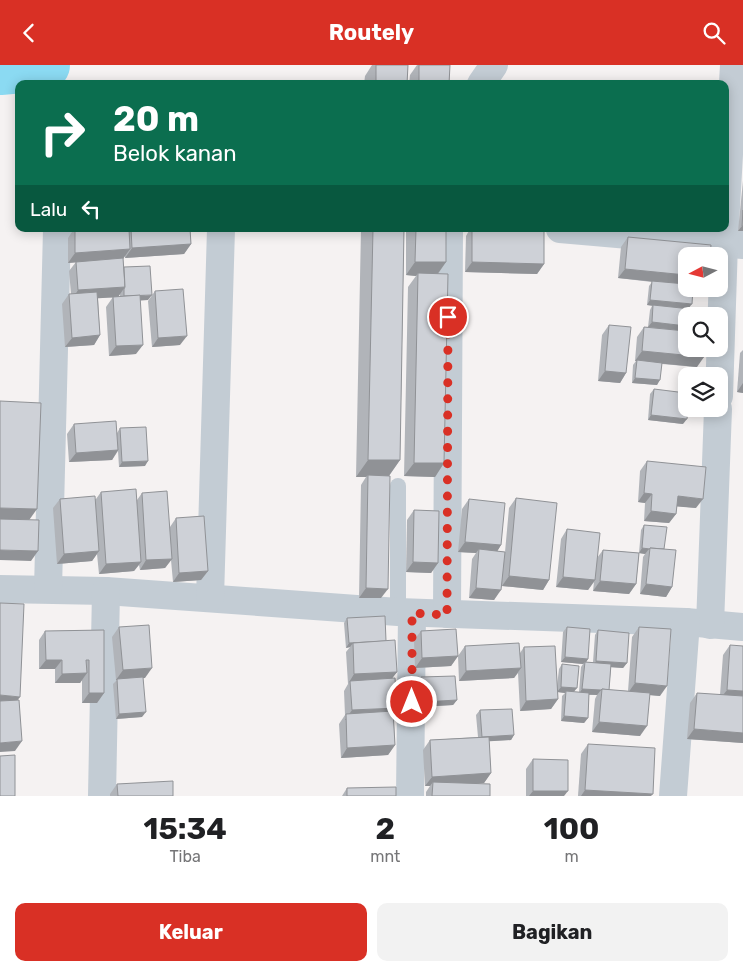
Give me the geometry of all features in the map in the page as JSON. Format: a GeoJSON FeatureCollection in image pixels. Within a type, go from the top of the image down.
{"type":"FeatureCollection","features":[{"type":"Feature","properties":{"kind":"street"},"geometry":{"type":"LineString","coordinates":[[484,80],[494,65]]}},
{"type":"Feature","properties":{"kind":"street"},"geometry":{"type":"LineString","coordinates":[[730,65],[743,65]]}},
{"type":"Feature","properties":{"kind":"street"},"geometry":{"type":"LineString","coordinates":[[722,367],[734,244],[734,65]]}},
{"type":"Feature","properties":{"kind":"street"},"geometry":{"type":"LineString","coordinates":[[48,589],[66,266],[57,232]]}},
{"type":"Feature","properties":{"kind":"street"},"geometry":{"type":"LineString","coordinates":[[210,598],[221,232]]}},
{"type":"Feature","properties":{"kind":"street"},"geometry":{"type":"LineString","coordinates":[[447,615],[449,232]]}},
{"type":"Feature","properties":{"kind":"street"},"geometry":{"type":"LineString","coordinates":[[595,232],[734,244]]}},
{"type":"Feature","properties":{"kind":"street"},"geometry":{"type":"LineString","coordinates":[[673,796],[698,623],[717,417]]}},
{"type":"Feature","properties":{"kind":"street"},"geometry":{"type":"LineString","coordinates":[[0,589],[106,591],[405,613],[698,623],[743,627]]}},
{"type":"Feature","properties":{"kind":"street"},"geometry":{"type":"LineString","coordinates":[[102,796],[106,591]]}},
{"type":"Feature","properties":{"kind":"street"},"geometry":{"type":"LineString","coordinates":[[405,613],[410,796]]}},
{"type":"Feature","properties":{"kind":"lane"},"geometry":{"type":"LineString","coordinates":[[398,486],[405,613]]}},
{"type":"Feature","properties":{"kind":"building"},"geometry":{"type":"Polygon","coordinates":[[[376,65],[408,65],[407,80],[376,80],[376,65]]]}},
{"type":"Feature","properties":{"kind":"building"},"geometry":{"type":"Polygon","coordinates":[[[419,65],[450,65],[449,80],[419,80],[419,65]]]}},
{"type":"Feature","properties":{"kind":"building"},"geometry":{"type":"Polygon","coordinates":[[[75,232],[129,232],[130,249],[75,253],[75,232]]]}},
{"type":"Feature","properties":{"kind":"building"},"geometry":{"type":"Polygon","coordinates":[[[131,232],[190,232],[191,244],[132,248],[131,232]]]}},
{"type":"Feature","properties":{"kind":"building"},"geometry":{"type":"Polygon","coordinates":[[[373,232],[404,232],[400,460],[368,460],[373,232]]]}},
{"type":"Feature","properties":{"kind":"building"},"geometry":{"type":"Polygon","coordinates":[[[416,232],[446,232],[446,262],[415,262],[416,232]]]}},
{"type":"Feature","properties":{"kind":"building"},"geometry":{"type":"Polygon","coordinates":[[[472,232],[544,232],[544,264],[472,262],[472,232]]]}},
{"type":"Feature","properties":{"kind":"building"},"geometry":{"type":"Polygon","coordinates":[[[628,237],[711,245],[711,247],[678,247],[678,274],[625,269],[628,237]]]}},
{"type":"Feature","properties":{"kind":"building"},"geometry":{"type":"Polygon","coordinates":[[[123,258],[125,287],[78,290],[76,262],[123,258]]]}},
{"type":"Feature","properties":{"kind":"building"},"geometry":{"type":"Polygon","coordinates":[[[150,266],[152,295],[124,296],[124,267],[150,266]]]}},
{"type":"Feature","properties":{"kind":"building"},"geometry":{"type":"Polygon","coordinates":[[[418,273],[448,274],[444,463],[414,463],[418,273]]]}},
{"type":"Feature","properties":{"kind":"building"},"geometry":{"type":"Polygon","coordinates":[[[652,281],[678,283],[678,297],[692,297],[692,304],[650,300],[652,281]]]}},
{"type":"Feature","properties":{"kind":"building"},"geometry":{"type":"Polygon","coordinates":[[[183,289],[187,336],[158,338],[155,291],[183,289]]]}},
{"type":"Feature","properties":{"kind":"building"},"geometry":{"type":"Polygon","coordinates":[[[97,292],[100,335],[72,338],[69,294],[97,292]]]}},
{"type":"Feature","properties":{"kind":"building"},"geometry":{"type":"Polygon","coordinates":[[[140,295],[143,345],[116,346],[113,297],[140,295]]]}},
{"type":"Feature","properties":{"kind":"building"},"geometry":{"type":"Polygon","coordinates":[[[653,305],[678,308],[678,325],[652,322],[653,305]]]}},
{"type":"Feature","properties":{"kind":"building"},"geometry":{"type":"Polygon","coordinates":[[[609,325],[631,327],[626,373],[605,371],[609,325]]]}},
{"type":"Feature","properties":{"kind":"building"},"geometry":{"type":"Polygon","coordinates":[[[644,327],[678,330],[678,354],[642,351],[644,327]]]}},
{"type":"Feature","properties":{"kind":"building"},"geometry":{"type":"Polygon","coordinates":[[[637,360],[662,363],[660,380],[635,378],[637,360]]]}},
{"type":"Feature","properties":{"kind":"building"},"geometry":{"type":"Polygon","coordinates":[[[654,389],[678,392],[678,417],[687,417],[687,419],[651,415],[654,389]]]}},
{"type":"Feature","properties":{"kind":"building"},"geometry":{"type":"Polygon","coordinates":[[[0,401],[41,403],[37,509],[0,508],[0,401]]]}},
{"type":"Feature","properties":{"kind":"building"},"geometry":{"type":"Polygon","coordinates":[[[116,421],[118,450],[76,453],[74,424],[116,421]]]}},
{"type":"Feature","properties":{"kind":"building"},"geometry":{"type":"Polygon","coordinates":[[[146,427],[148,461],[122,462],[120,428],[146,427]]]}},
{"type":"Feature","properties":{"kind":"building"},"geometry":{"type":"Polygon","coordinates":[[[647,461],[706,467],[703,499],[678,496],[676,514],[651,511],[652,494],[644,493],[647,461]]]}},
{"type":"Feature","properties":{"kind":"building"},"geometry":{"type":"Polygon","coordinates":[[[368,475],[390,476],[388,589],[366,588],[368,475]]]}},
{"type":"Feature","properties":{"kind":"building"},"geometry":{"type":"Polygon","coordinates":[[[136,489],[141,562],[106,564],[101,492],[136,489]]]}},
{"type":"Feature","properties":{"kind":"building"},"geometry":{"type":"Polygon","coordinates":[[[167,491],[172,559],[146,560],[142,493],[167,491]]]}},
{"type":"Feature","properties":{"kind":"building"},"geometry":{"type":"Polygon","coordinates":[[[95,496],[99,551],[64,554],[60,499],[95,496]]]}},
{"type":"Feature","properties":{"kind":"building"},"geometry":{"type":"Polygon","coordinates":[[[516,498],[557,503],[549,580],[509,576],[516,498]]]}},
{"type":"Feature","properties":{"kind":"building"},"geometry":{"type":"Polygon","coordinates":[[[469,499],[505,503],[501,545],[465,542],[469,499]]]}},
{"type":"Feature","properties":{"kind":"building"},"geometry":{"type":"Polygon","coordinates":[[[414,510],[439,511],[438,563],[413,562],[414,510]]]}},
{"type":"Feature","properties":{"kind":"building"},"geometry":{"type":"Polygon","coordinates":[[[204,516],[208,571],[179,573],[176,518],[204,516]]]}},
{"type":"Feature","properties":{"kind":"building"},"geometry":{"type":"Polygon","coordinates":[[[0,519],[39,520],[38,551],[0,550],[0,519]]]}},
{"type":"Feature","properties":{"kind":"building"},"geometry":{"type":"Polygon","coordinates":[[[644,525],[667,527],[664,549],[642,548],[644,525]]]}},
{"type":"Feature","properties":{"kind":"building"},"geometry":{"type":"Polygon","coordinates":[[[567,529],[600,533],[595,580],[563,577],[567,529]]]}},
{"type":"Feature","properties":{"kind":"building"},"geometry":{"type":"Polygon","coordinates":[[[650,548],[676,550],[672,587],[646,584],[650,548]]]}},
{"type":"Feature","properties":{"kind":"building"},"geometry":{"type":"Polygon","coordinates":[[[479,549],[505,552],[501,590],[476,588],[479,549]]]}},
{"type":"Feature","properties":{"kind":"building"},"geometry":{"type":"Polygon","coordinates":[[[603,550],[639,553],[636,584],[600,581],[603,550]]]}},
{"type":"Feature","properties":{"kind":"building"},"geometry":{"type":"Polygon","coordinates":[[[0,603],[24,604],[20,697],[0,695],[0,603]]]}},
{"type":"Feature","properties":{"kind":"building"},"geometry":{"type":"Polygon","coordinates":[[[385,616],[386,641],[349,643],[347,618],[385,616]]]}},
{"type":"Feature","properties":{"kind":"building"},"geometry":{"type":"Polygon","coordinates":[[[149,625],[152,668],[123,670],[119,627],[149,625]]]}},
{"type":"Feature","properties":{"kind":"building"},"geometry":{"type":"Polygon","coordinates":[[[567,627],[590,629],[588,659],[565,657],[567,627]]]}},
{"type":"Feature","properties":{"kind":"building"},"geometry":{"type":"Polygon","coordinates":[[[639,627],[671,629],[667,686],[635,683],[639,627]]]}},
{"type":"Feature","properties":{"kind":"building"},"geometry":{"type":"Polygon","coordinates":[[[456,629],[458,656],[422,658],[421,631],[456,629]]]}},
{"type":"Feature","properties":{"kind":"building"},"geometry":{"type":"Polygon","coordinates":[[[104,630],[104,693],[89,693],[89,660],[86,660],[87,673],[62,674],[62,660],[46,660],[45,631],[104,630]]]}},
{"type":"Feature","properties":{"kind":"building"},"geometry":{"type":"Polygon","coordinates":[[[598,630],[629,633],[627,663],[596,661],[598,630]]]}},
{"type":"Feature","properties":{"kind":"building"},"geometry":{"type":"Polygon","coordinates":[[[395,640],[397,672],[354,674],[353,643],[395,640]]]}},
{"type":"Feature","properties":{"kind":"building"},"geometry":{"type":"Polygon","coordinates":[[[519,643],[521,668],[466,671],[465,646],[519,643]]]}},
{"type":"Feature","properties":{"kind":"building"},"geometry":{"type":"Polygon","coordinates":[[[730,645],[743,646],[743,691],[727,690],[730,645]]]}},
{"type":"Feature","properties":{"kind":"building"},"geometry":{"type":"Polygon","coordinates":[[[555,646],[558,699],[526,701],[524,647],[555,646]]]}},
{"type":"Feature","properties":{"kind":"building"},"geometry":{"type":"Polygon","coordinates":[[[585,662],[611,664],[609,690],[582,689],[585,662]]]}},
{"type":"Feature","properties":{"kind":"building"},"geometry":{"type":"Polygon","coordinates":[[[562,664],[579,666],[577,688],[561,687],[562,664]]]}},
{"type":"Feature","properties":{"kind":"building"},"geometry":{"type":"Polygon","coordinates":[[[455,676],[457,700],[423,702],[421,677],[455,676]]]}},
{"type":"Feature","properties":{"kind":"building"},"geometry":{"type":"Polygon","coordinates":[[[143,677],[146,712],[119,714],[117,679],[143,677]]]}},
{"type":"Feature","properties":{"kind":"building"},"geometry":{"type":"Polygon","coordinates":[[[395,678],[397,708],[352,710],[350,681],[395,678]]]}},
{"type":"Feature","properties":{"kind":"building"},"geometry":{"type":"Polygon","coordinates":[[[602,689],[650,693],[647,726],[599,722],[602,689]]]}},
{"type":"Feature","properties":{"kind":"building"},"geometry":{"type":"Polygon","coordinates":[[[566,691],[589,693],[588,718],[564,716],[566,691]]]}},
{"type":"Feature","properties":{"kind":"building"},"geometry":{"type":"Polygon","coordinates":[[[697,693],[743,696],[743,733],[694,729],[697,693]]]}},
{"type":"Feature","properties":{"kind":"building"},"geometry":{"type":"Polygon","coordinates":[[[19,700],[22,741],[0,743],[0,701],[19,700]]]}},
{"type":"Feature","properties":{"kind":"building"},"geometry":{"type":"Polygon","coordinates":[[[512,709],[514,735],[482,737],[480,710],[512,709]]]}},
{"type":"Feature","properties":{"kind":"building"},"geometry":{"type":"Polygon","coordinates":[[[393,711],[395,745],[347,748],[346,714],[393,711]]]}},
{"type":"Feature","properties":{"kind":"building"},"geometry":{"type":"Polygon","coordinates":[[[489,737],[491,773],[432,777],[430,740],[489,737]]]}},
{"type":"Feature","properties":{"kind":"building"},"geometry":{"type":"Polygon","coordinates":[[[588,744],[655,748],[653,794],[585,790],[588,744]]]}},
{"type":"Feature","properties":{"kind":"building"},"geometry":{"type":"Polygon","coordinates":[[[15,755],[15,796],[0,796],[0,756],[15,755]]]}},
{"type":"Feature","properties":{"kind":"building"},"geometry":{"type":"Polygon","coordinates":[[[533,759],[568,760],[568,791],[533,791],[533,759]]]}},
{"type":"Feature","properties":{"kind":"building"},"geometry":{"type":"Polygon","coordinates":[[[173,781],[173,796],[118,796],[117,784],[173,781]]]}},
{"type":"Feature","properties":{"kind":"building"},"geometry":{"type":"Polygon","coordinates":[[[433,782],[490,784],[490,796],[432,796],[433,782]]]}},
{"type":"Feature","properties":{"kind":"building"},"geometry":{"type":"Polygon","coordinates":[[[396,787],[396,796],[347,796],[347,788],[396,787]]]}},
{"type":"Feature","properties":{"kind":"waterway"},"geometry":{"type":"LineString","coordinates":[[0,69],[44,65]]}},
{"type":"Feature","properties":{"kind":"route"},"geometry":{"type":"LineString","coordinates":[[412,702],[412,613],[447,615],[448,317]]}}]}
